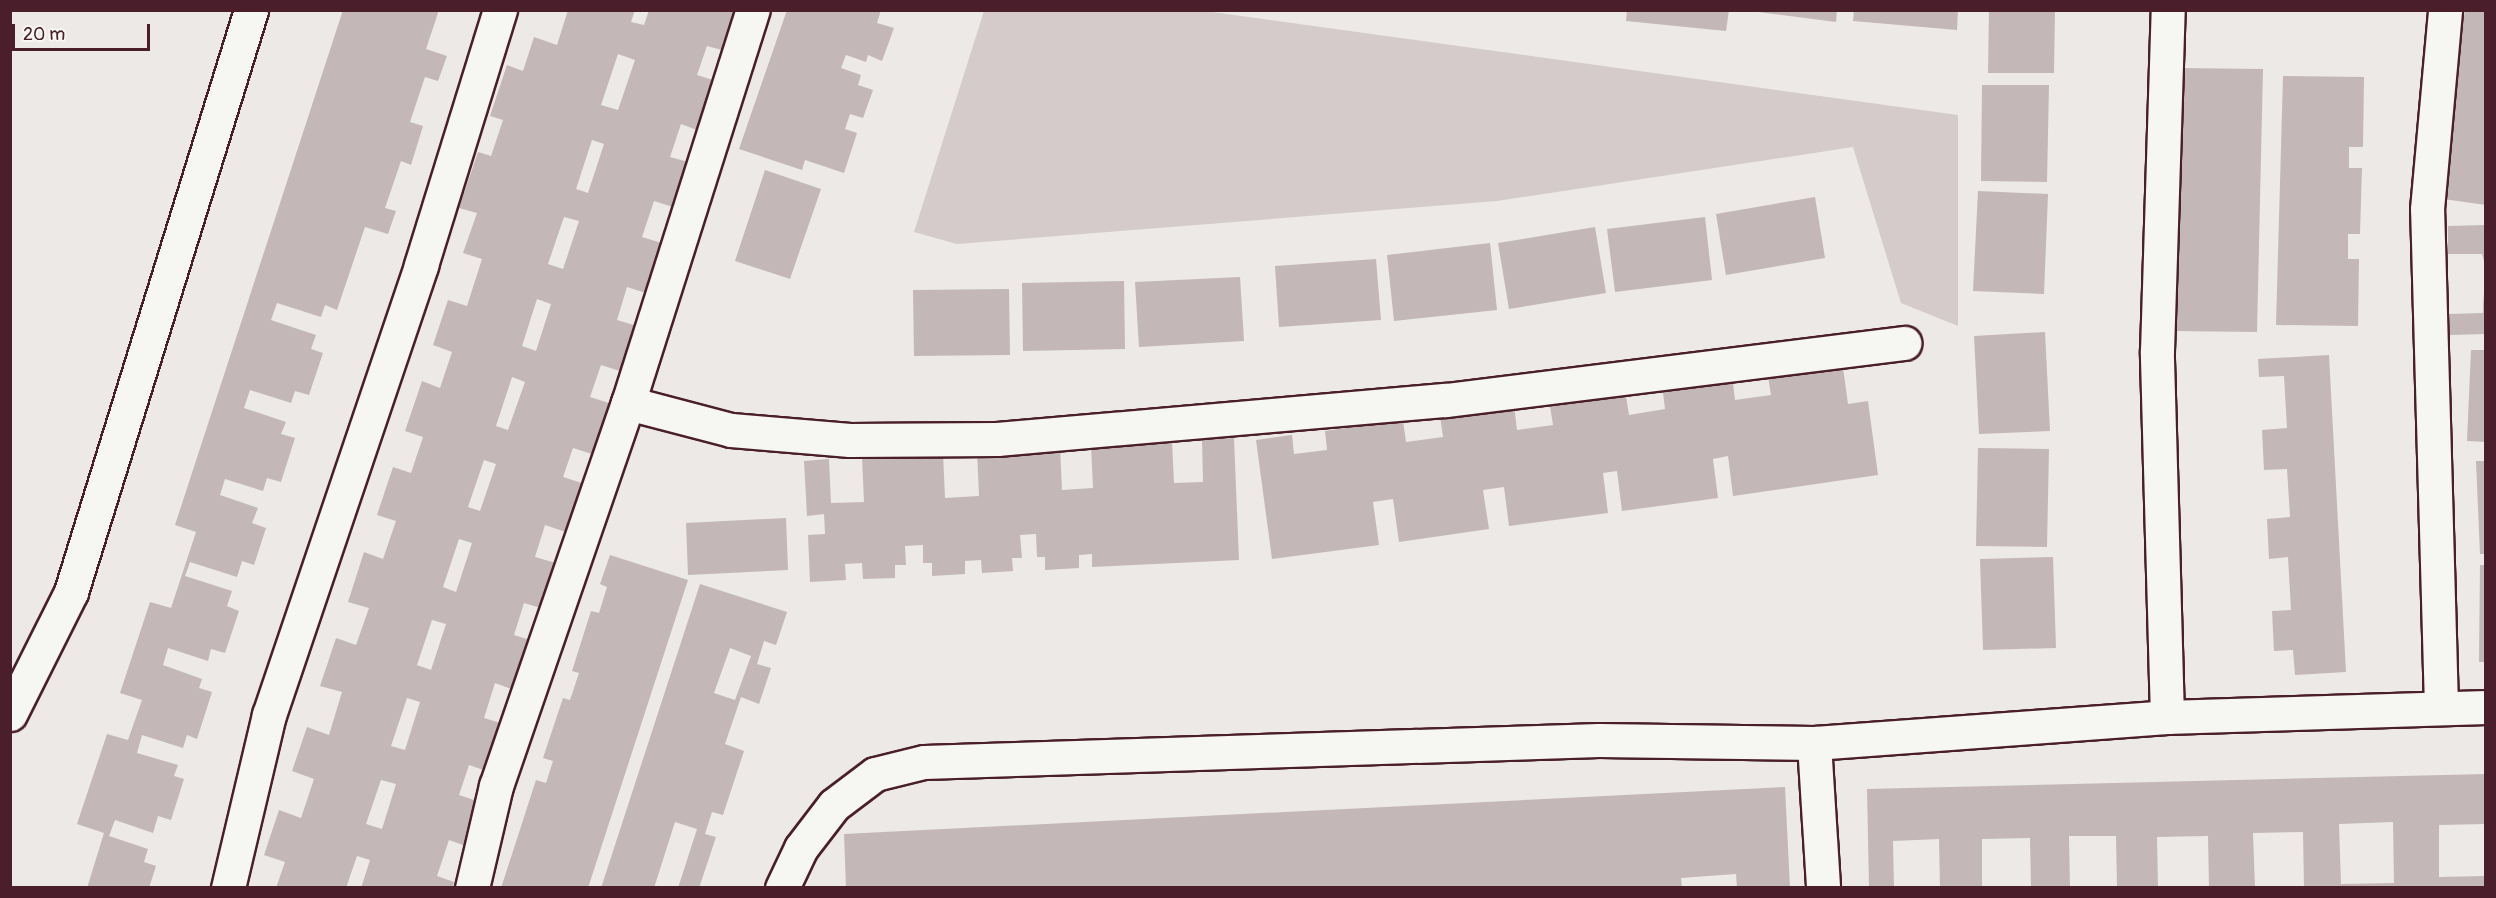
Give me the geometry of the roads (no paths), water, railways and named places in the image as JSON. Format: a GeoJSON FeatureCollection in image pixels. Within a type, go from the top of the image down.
{"type":"FeatureCollection","features":[{"type":"Feature","properties":{"kind":"street"},"geometry":{"type":"LineString","coordinates":[[10,714],[71,592],[251,10]]}},
{"type":"Feature","properties":{"kind":"street"},"geometry":{"type":"LineString","coordinates":[[228,888],[269,715],[421,265],[500,10]]}},
{"type":"Feature","properties":{"kind":"street"},"geometry":{"type":"LineString","coordinates":[[472,888],[496,786],[628,403],[753,10]]}},
{"type":"Feature","properties":{"kind":"street"},"geometry":{"type":"LineString","coordinates":[[2167,717],[2157,351],[2168,10]]}},
{"type":"Feature","properties":{"kind":"street"},"geometry":{"type":"LineString","coordinates":[[2441,707],[2427,209],[2445,10]]}},
{"type":"Feature","properties":{"kind":"street"},"geometry":{"type":"LineString","coordinates":[[628,403],[731,430],[850,440],[997,439],[1446,400],[1904,343]]}},
{"type":"Feature","properties":{"kind":"street"},"geometry":{"type":"LineString","coordinates":[[782,888],[801,848],[834,806],[875,774],[924,762],[1599,740],[1814,742],[2167,717],[2486,707]]}},
{"type":"Feature","properties":{"kind":"street"},"geometry":{"type":"LineString","coordinates":[[1814,742],[1823,888]]}}]}
